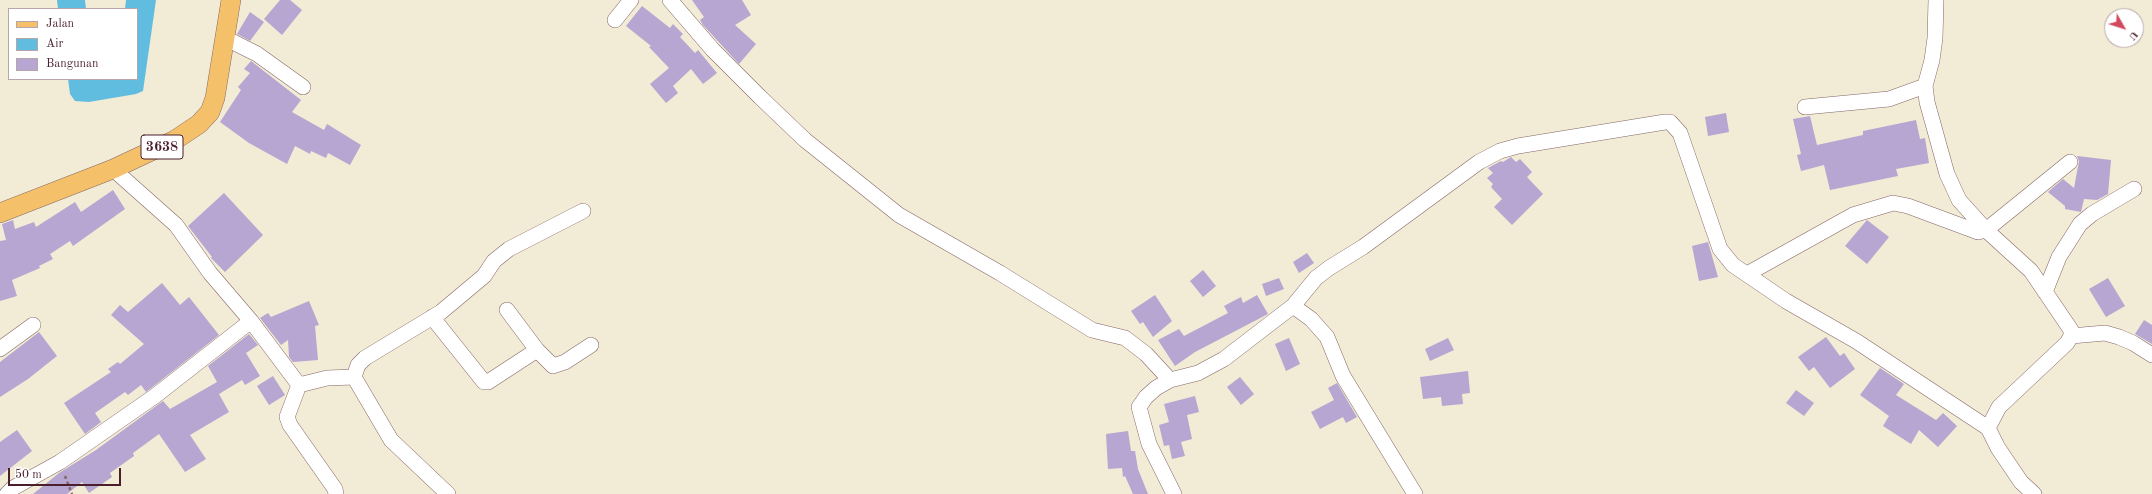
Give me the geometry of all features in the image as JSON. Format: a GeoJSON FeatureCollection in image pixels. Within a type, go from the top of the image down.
{"type":"FeatureCollection","features":[{"type":"Feature","properties":{"kind":"main road","name":"3638"},"geometry":{"type":"LineString","coordinates":[[0,212],[113,169],[176,140],[205,119],[210,112],[215,98],[231,0]]}},
{"type":"Feature","properties":{"kind":"street"},"geometry":{"type":"LineString","coordinates":[[615,20],[631,0]]}},
{"type":"Feature","properties":{"kind":"street"},"geometry":{"type":"LineString","coordinates":[[670,0],[713,50],[760,98],[805,140],[899,215],[1000,273],[1092,330],[1125,338],[1146,354],[1170,380]]}},
{"type":"Feature","properties":{"kind":"street"},"geometry":{"type":"LineString","coordinates":[[1936,0],[1935,38],[1932,60],[1925,86],[1937,139],[1954,190],[1969,212],[2031,272],[2068,325],[2071,336],[2062,349],[1999,407],[1988,428]]}},
{"type":"Feature","properties":{"kind":"street"},"geometry":{"type":"LineString","coordinates":[[225,38],[257,54],[304,87]]}},
{"type":"Feature","properties":{"kind":"street"},"geometry":{"type":"LineString","coordinates":[[1805,107],[1889,99],[1925,86]]}},
{"type":"Feature","properties":{"kind":"street"},"geometry":{"type":"LineString","coordinates":[[1174,494],[1149,444],[1139,407],[1146,397],[1170,380],[1198,373],[1224,359],[1293,306],[1316,278],[1362,247],[1479,162],[1500,151],[1518,146],[1665,122],[1670,122],[1680,133],[1720,249],[1733,265],[1786,301],[1856,341],[1988,428],[1998,448],[2021,482],[2034,494]]}},
{"type":"Feature","properties":{"kind":"street"},"geometry":{"type":"LineString","coordinates":[[1747,274],[1853,214],[1893,203],[1908,206],[1978,232],[1986,230],[2070,162]]}},
{"type":"Feature","properties":{"kind":"street"},"geometry":{"type":"LineString","coordinates":[[113,169],[176,226],[210,273],[251,321],[299,386]]}},
{"type":"Feature","properties":{"kind":"street"},"geometry":{"type":"LineString","coordinates":[[2045,292],[2060,257],[2080,224],[2092,214],[2134,189]]}},
{"type":"Feature","properties":{"kind":"street"},"geometry":{"type":"LineString","coordinates":[[448,494],[391,440],[354,377],[358,365],[365,358],[441,312],[484,276],[494,261],[509,249],[583,211]]}},
{"type":"Feature","properties":{"kind":"street"},"geometry":{"type":"LineString","coordinates":[[1293,306],[1311,319],[1327,338],[1343,376],[1416,494]]}},
{"type":"Feature","properties":{"kind":"street"},"geometry":{"type":"LineString","coordinates":[[507,310],[537,350],[553,366],[565,362],[591,345]]}},
{"type":"Feature","properties":{"kind":"street"},"geometry":{"type":"LineString","coordinates":[[432,317],[484,382],[488,382],[537,350]]}},
{"type":"Feature","properties":{"kind":"street"},"geometry":{"type":"LineString","coordinates":[[7,494],[13,488],[60,462],[155,396],[251,321]]}},
{"type":"Feature","properties":{"kind":"street"},"geometry":{"type":"LineString","coordinates":[[0,349],[33,325]]}},
{"type":"Feature","properties":{"kind":"street"},"geometry":{"type":"LineString","coordinates":[[2071,336],[2105,333],[2134,342],[2152,355]]}},
{"type":"Feature","properties":{"kind":"street"},"geometry":{"type":"LineString","coordinates":[[299,386],[327,378],[354,377]]}},
{"type":"Feature","properties":{"kind":"street"},"geometry":{"type":"LineString","coordinates":[[299,386],[287,417],[290,425],[335,489],[336,494]]}},
{"type":"Feature","properties":{"kind":"path"},"geometry":{"type":"LineString","coordinates":[[60,462],[72,494]]}},
{"type":"Feature","properties":{"kind":"water"},"geometry":{"type":"Polygon","coordinates":[[[57,0],[85,0],[86,8],[58,8],[57,0]]]}},
{"type":"Feature","properties":{"kind":"water"},"geometry":{"type":"Polygon","coordinates":[[[126,0],[156,0],[143,91],[136,94],[89,102],[75,101],[70,94],[68,80],[138,80],[138,8],[125,8],[126,0]]]}},
{"type":"Feature","properties":{"kind":"building"},"geometry":{"type":"Polygon","coordinates":[[[280,0],[290,0],[302,10],[282,35],[264,19],[280,0]]]}},
{"type":"Feature","properties":{"kind":"building"},"geometry":{"type":"Polygon","coordinates":[[[692,0],[742,0],[751,15],[735,25],[756,44],[739,64],[703,25],[700,20],[704,17],[692,0]]]}},
{"type":"Feature","properties":{"kind":"building"},"geometry":{"type":"Polygon","coordinates":[[[642,6],[670,28],[673,24],[683,34],[680,37],[695,53],[698,50],[717,73],[703,84],[691,69],[673,86],[678,93],[666,103],[650,84],[669,68],[649,47],[651,46],[626,26],[642,6]]]}},
{"type":"Feature","properties":{"kind":"building"},"geometry":{"type":"Polygon","coordinates":[[[250,12],[264,22],[250,41],[237,34],[250,12]]]}},
{"type":"Feature","properties":{"kind":"building"},"geometry":{"type":"Polygon","coordinates":[[[251,61],[301,100],[292,112],[324,130],[327,124],[361,145],[350,165],[328,153],[326,158],[311,151],[310,154],[295,146],[287,164],[249,143],[220,122],[241,90],[238,87],[250,73],[244,69],[251,61]]]}},
{"type":"Feature","properties":{"kind":"building"},"geometry":{"type":"Polygon","coordinates":[[[1726,113],[1729,132],[1708,136],[1705,117],[1726,113]]]}},
{"type":"Feature","properties":{"kind":"building"},"geometry":{"type":"Polygon","coordinates":[[[1810,116],[1817,145],[1863,135],[1863,131],[1916,120],[1920,139],[1925,138],[1929,163],[1896,169],[1898,176],[1830,190],[1824,165],[1801,171],[1797,155],[1801,154],[1793,119],[1810,116]]]}},
{"type":"Feature","properties":{"kind":"building"},"geometry":{"type":"Polygon","coordinates":[[[2077,156],[2111,160],[2108,194],[2097,200],[2084,199],[2081,212],[2065,209],[2065,206],[2048,192],[2063,179],[2074,188],[2079,161],[2077,156]]]}},
{"type":"Feature","properties":{"kind":"building"},"geometry":{"type":"Polygon","coordinates":[[[1511,157],[1516,162],[1520,159],[1532,172],[1527,177],[1543,194],[1512,225],[1494,207],[1502,199],[1491,187],[1493,184],[1487,178],[1493,173],[1488,168],[1511,157]]]}},
{"type":"Feature","properties":{"kind":"building"},"geometry":{"type":"Polygon","coordinates":[[[113,190],[125,209],[73,246],[70,241],[50,254],[53,259],[39,266],[40,268],[12,280],[17,296],[0,301],[0,241],[6,240],[2,224],[13,220],[15,229],[34,222],[36,227],[75,202],[81,212],[113,190]]]}},
{"type":"Feature","properties":{"kind":"building"},"geometry":{"type":"Polygon","coordinates":[[[224,193],[263,235],[225,272],[211,258],[212,257],[188,226],[224,193]]]}},
{"type":"Feature","properties":{"kind":"building"},"geometry":{"type":"Polygon","coordinates":[[[1867,220],[1889,237],[1867,264],[1845,246],[1867,220]]]}},
{"type":"Feature","properties":{"kind":"building"},"geometry":{"type":"Polygon","coordinates":[[[1708,242],[1718,277],[1699,281],[1692,246],[1708,242]]]}},
{"type":"Feature","properties":{"kind":"building"},"geometry":{"type":"Polygon","coordinates":[[[1307,253],[1314,263],[1299,273],[1293,262],[1307,253]]]}},
{"type":"Feature","properties":{"kind":"building"},"geometry":{"type":"Polygon","coordinates":[[[1203,270],[1216,286],[1203,297],[1190,281],[1203,270]]]}},
{"type":"Feature","properties":{"kind":"building"},"geometry":{"type":"Polygon","coordinates":[[[1279,278],[1284,289],[1266,296],[1262,284],[1279,278]]]}},
{"type":"Feature","properties":{"kind":"building"},"geometry":{"type":"Polygon","coordinates":[[[2108,278],[2125,306],[2106,317],[2089,289],[2108,278]]]}},
{"type":"Feature","properties":{"kind":"building"},"geometry":{"type":"Polygon","coordinates":[[[162,283],[180,305],[189,297],[219,335],[146,392],[141,385],[128,395],[125,392],[95,413],[101,422],[85,434],[64,403],[111,372],[108,369],[118,362],[120,364],[144,344],[111,315],[120,305],[128,312],[162,283]]]}},
{"type":"Feature","properties":{"kind":"building"},"geometry":{"type":"Polygon","coordinates":[[[1155,295],[1172,321],[1153,337],[1143,322],[1140,324],[1131,311],[1155,295]]]}},
{"type":"Feature","properties":{"kind":"building"},"geometry":{"type":"Polygon","coordinates":[[[1257,295],[1268,314],[1195,352],[1175,366],[1158,340],[1179,329],[1184,336],[1228,313],[1224,306],[1241,297],[1243,303],[1257,295]]]}},
{"type":"Feature","properties":{"kind":"building"},"geometry":{"type":"Polygon","coordinates":[[[309,301],[319,325],[315,326],[318,360],[293,362],[289,357],[288,340],[281,345],[260,318],[268,313],[271,317],[309,301]]]}},
{"type":"Feature","properties":{"kind":"building"},"geometry":{"type":"Polygon","coordinates":[[[2144,320],[2152,325],[2152,344],[2135,334],[2144,320]]]}},
{"type":"Feature","properties":{"kind":"building"},"geometry":{"type":"Polygon","coordinates":[[[39,332],[57,356],[28,379],[0,397],[0,362],[39,332]]]}},
{"type":"Feature","properties":{"kind":"building"},"geometry":{"type":"Polygon","coordinates":[[[249,334],[258,345],[246,353],[260,376],[245,385],[242,380],[219,394],[229,412],[190,435],[206,459],[185,472],[159,434],[133,453],[134,456],[110,473],[112,477],[89,493],[82,482],[67,494],[33,494],[59,473],[96,450],[163,401],[170,409],[217,382],[208,366],[249,334]]]}},
{"type":"Feature","properties":{"kind":"building"},"geometry":{"type":"Polygon","coordinates":[[[1826,337],[1840,356],[1844,353],[1855,369],[1830,388],[1814,367],[1809,371],[1798,357],[1826,337]]]}},
{"type":"Feature","properties":{"kind":"building"},"geometry":{"type":"Polygon","coordinates":[[[1289,338],[1300,364],[1286,371],[1275,344],[1289,338]]]}},
{"type":"Feature","properties":{"kind":"building"},"geometry":{"type":"Polygon","coordinates":[[[1448,338],[1454,350],[1430,361],[1425,349],[1448,338]]]}},
{"type":"Feature","properties":{"kind":"building"},"geometry":{"type":"Polygon","coordinates":[[[1880,368],[1904,384],[1896,395],[1936,420],[1943,413],[1957,426],[1938,447],[1919,430],[1911,444],[1883,426],[1889,416],[1860,395],[1880,368]]]}},
{"type":"Feature","properties":{"kind":"building"},"geometry":{"type":"Polygon","coordinates":[[[1468,371],[1470,393],[1462,394],[1463,404],[1442,406],[1441,397],[1423,399],[1420,377],[1468,371]]]}},
{"type":"Feature","properties":{"kind":"building"},"geometry":{"type":"Polygon","coordinates":[[[273,376],[285,395],[269,405],[257,386],[273,376]]]}},
{"type":"Feature","properties":{"kind":"building"},"geometry":{"type":"Polygon","coordinates":[[[1240,377],[1254,394],[1241,405],[1227,387],[1240,377]]]}},
{"type":"Feature","properties":{"kind":"building"},"geometry":{"type":"Polygon","coordinates":[[[1337,383],[1357,417],[1346,423],[1343,417],[1320,429],[1311,412],[1334,400],[1328,388],[1337,383]]]}},
{"type":"Feature","properties":{"kind":"building"},"geometry":{"type":"Polygon","coordinates":[[[1796,390],[1814,403],[1804,416],[1786,403],[1796,390]]]}},
{"type":"Feature","properties":{"kind":"building"},"geometry":{"type":"Polygon","coordinates":[[[1195,396],[1199,412],[1187,415],[1192,439],[1181,442],[1185,456],[1172,459],[1169,445],[1164,446],[1159,425],[1169,422],[1164,404],[1195,396]]]}},
{"type":"Feature","properties":{"kind":"building"},"geometry":{"type":"Polygon","coordinates":[[[17,430],[32,451],[0,476],[0,442],[17,430]]]}},
{"type":"Feature","properties":{"kind":"building"},"geometry":{"type":"Polygon","coordinates":[[[1128,431],[1131,451],[1135,451],[1138,469],[1148,494],[1133,494],[1125,476],[1123,477],[1122,468],[1108,469],[1106,434],[1128,431]]]}}]}
